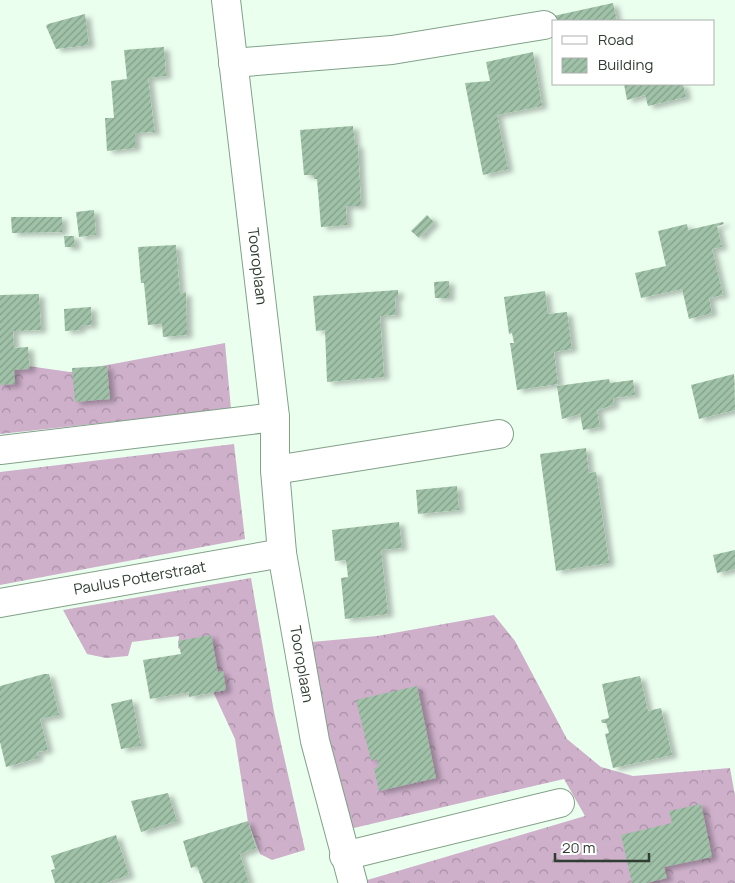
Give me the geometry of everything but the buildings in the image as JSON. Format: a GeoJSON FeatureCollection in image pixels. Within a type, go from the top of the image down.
{"type":"FeatureCollection","features":[{"type":"Feature","properties":{"kind":"street","name":"Tooroplaan"},"geometry":{"type":"LineString","coordinates":[[226,0],[275,417],[275,470],[282,553],[315,741],[344,856],[353,883]]}},
{"type":"Feature","properties":{"kind":"street"},"geometry":{"type":"LineString","coordinates":[[233,62],[392,50],[544,25]]}},
{"type":"Feature","properties":{"kind":"street"},"geometry":{"type":"LineString","coordinates":[[0,450],[275,417]]}},
{"type":"Feature","properties":{"kind":"street"},"geometry":{"type":"LineString","coordinates":[[275,470],[499,434]]}},
{"type":"Feature","properties":{"kind":"street","name":"Paulus Potterstraat"},"geometry":{"type":"LineString","coordinates":[[0,604],[282,553]]}},
{"type":"Feature","properties":{"kind":"street"},"geometry":{"type":"LineString","coordinates":[[344,856],[560,803]]}},
{"type":"Feature","properties":{"kind":"green space"},"geometry":{"type":"Polygon","coordinates":[[[225,343],[231,409],[0,434],[0,362],[70,372],[225,343]]]}},
{"type":"Feature","properties":{"kind":"green space"},"geometry":{"type":"Polygon","coordinates":[[[234,444],[245,539],[0,585],[0,472],[234,444]]]}},
{"type":"Feature","properties":{"kind":"green space"},"geometry":{"type":"Polygon","coordinates":[[[251,578],[274,712],[305,850],[272,860],[260,854],[248,822],[235,739],[197,657],[178,648],[179,636],[132,642],[128,656],[106,658],[87,654],[63,610],[251,578]]]}},
{"type":"Feature","properties":{"kind":"green space"},"geometry":{"type":"Polygon","coordinates":[[[494,615],[515,641],[567,739],[601,767],[633,776],[730,768],[735,796],[735,883],[357,883],[585,816],[564,779],[341,831],[301,643],[377,636],[494,615]]]}}]}
